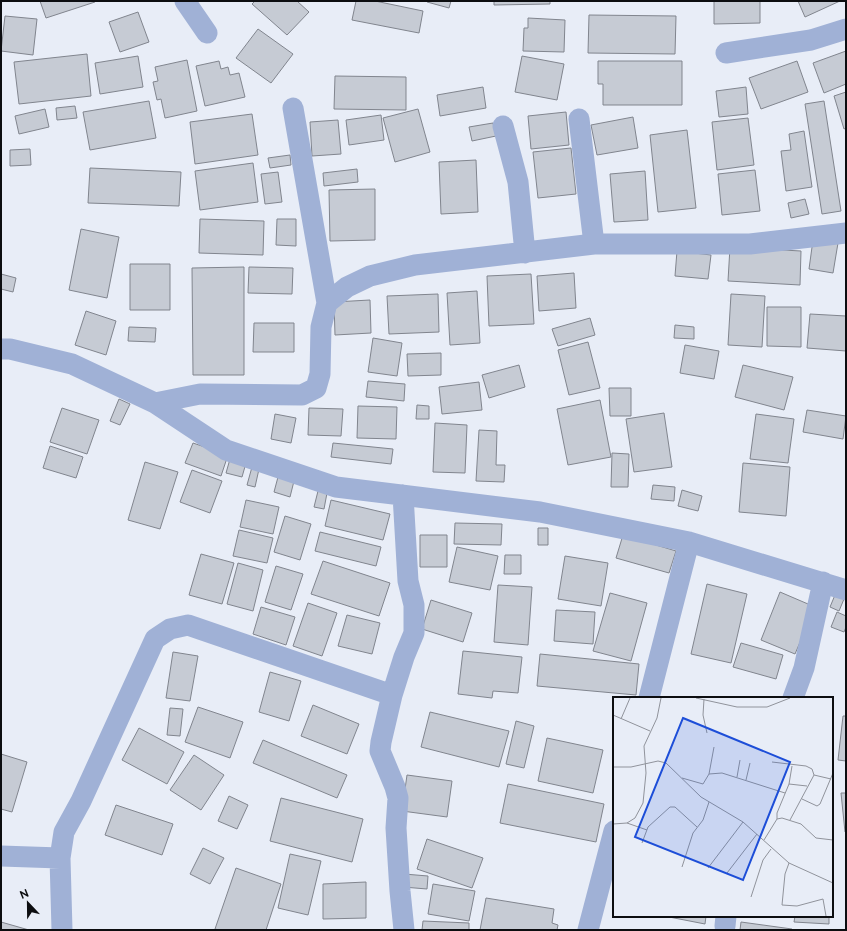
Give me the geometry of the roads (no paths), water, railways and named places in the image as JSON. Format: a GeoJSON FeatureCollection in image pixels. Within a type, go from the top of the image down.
{"type":"FeatureCollection","features":[{"type":"Feature","properties":{"kind":"street"},"geometry":{"type":"LineString","coordinates":[[185,1],[207,33]]}},
{"type":"Feature","properties":{"kind":"street"},"geometry":{"type":"LineString","coordinates":[[726,52],[811,40],[846,29]]}},
{"type":"Feature","properties":{"kind":"street"},"geometry":{"type":"LineString","coordinates":[[155,403],[200,394],[302,395],[316,388],[320,374],[321,326],[327,303],[293,108]]}},
{"type":"Feature","properties":{"kind":"street"},"geometry":{"type":"LineString","coordinates":[[579,119],[594,244]]}},
{"type":"Feature","properties":{"kind":"street"},"geometry":{"type":"LineString","coordinates":[[503,126],[518,182],[525,253]]}},
{"type":"Feature","properties":{"kind":"street"},"geometry":{"type":"LineString","coordinates":[[327,303],[347,287],[370,276],[415,265],[594,244],[750,244],[846,233]]}},
{"type":"Feature","properties":{"kind":"street"},"geometry":{"type":"LineString","coordinates":[[1,349],[10,349],[72,364],[155,403],[226,450],[336,487],[540,512],[689,542],[846,590]]}},
{"type":"Feature","properties":{"kind":"street"},"geometry":{"type":"LineString","coordinates":[[403,495],[408,581],[414,605],[414,632],[392,695],[380,751],[398,798],[396,828],[404,930]]}},
{"type":"Feature","properties":{"kind":"street"},"geometry":{"type":"LineString","coordinates":[[649,697],[689,542]]}},
{"type":"Feature","properties":{"kind":"street"},"geometry":{"type":"LineString","coordinates":[[793,697],[804,668],[822,582]]}},
{"type":"Feature","properties":{"kind":"street"},"geometry":{"type":"LineString","coordinates":[[62,930],[60,858],[64,832],[81,801],[155,639],[170,629],[188,625],[392,695]]}},
{"type":"Feature","properties":{"kind":"street"},"geometry":{"type":"LineString","coordinates":[[588,930],[613,835]]}},
{"type":"Feature","properties":{"kind":"street"},"geometry":{"type":"LineString","coordinates":[[1,856],[60,858]]}}]}
